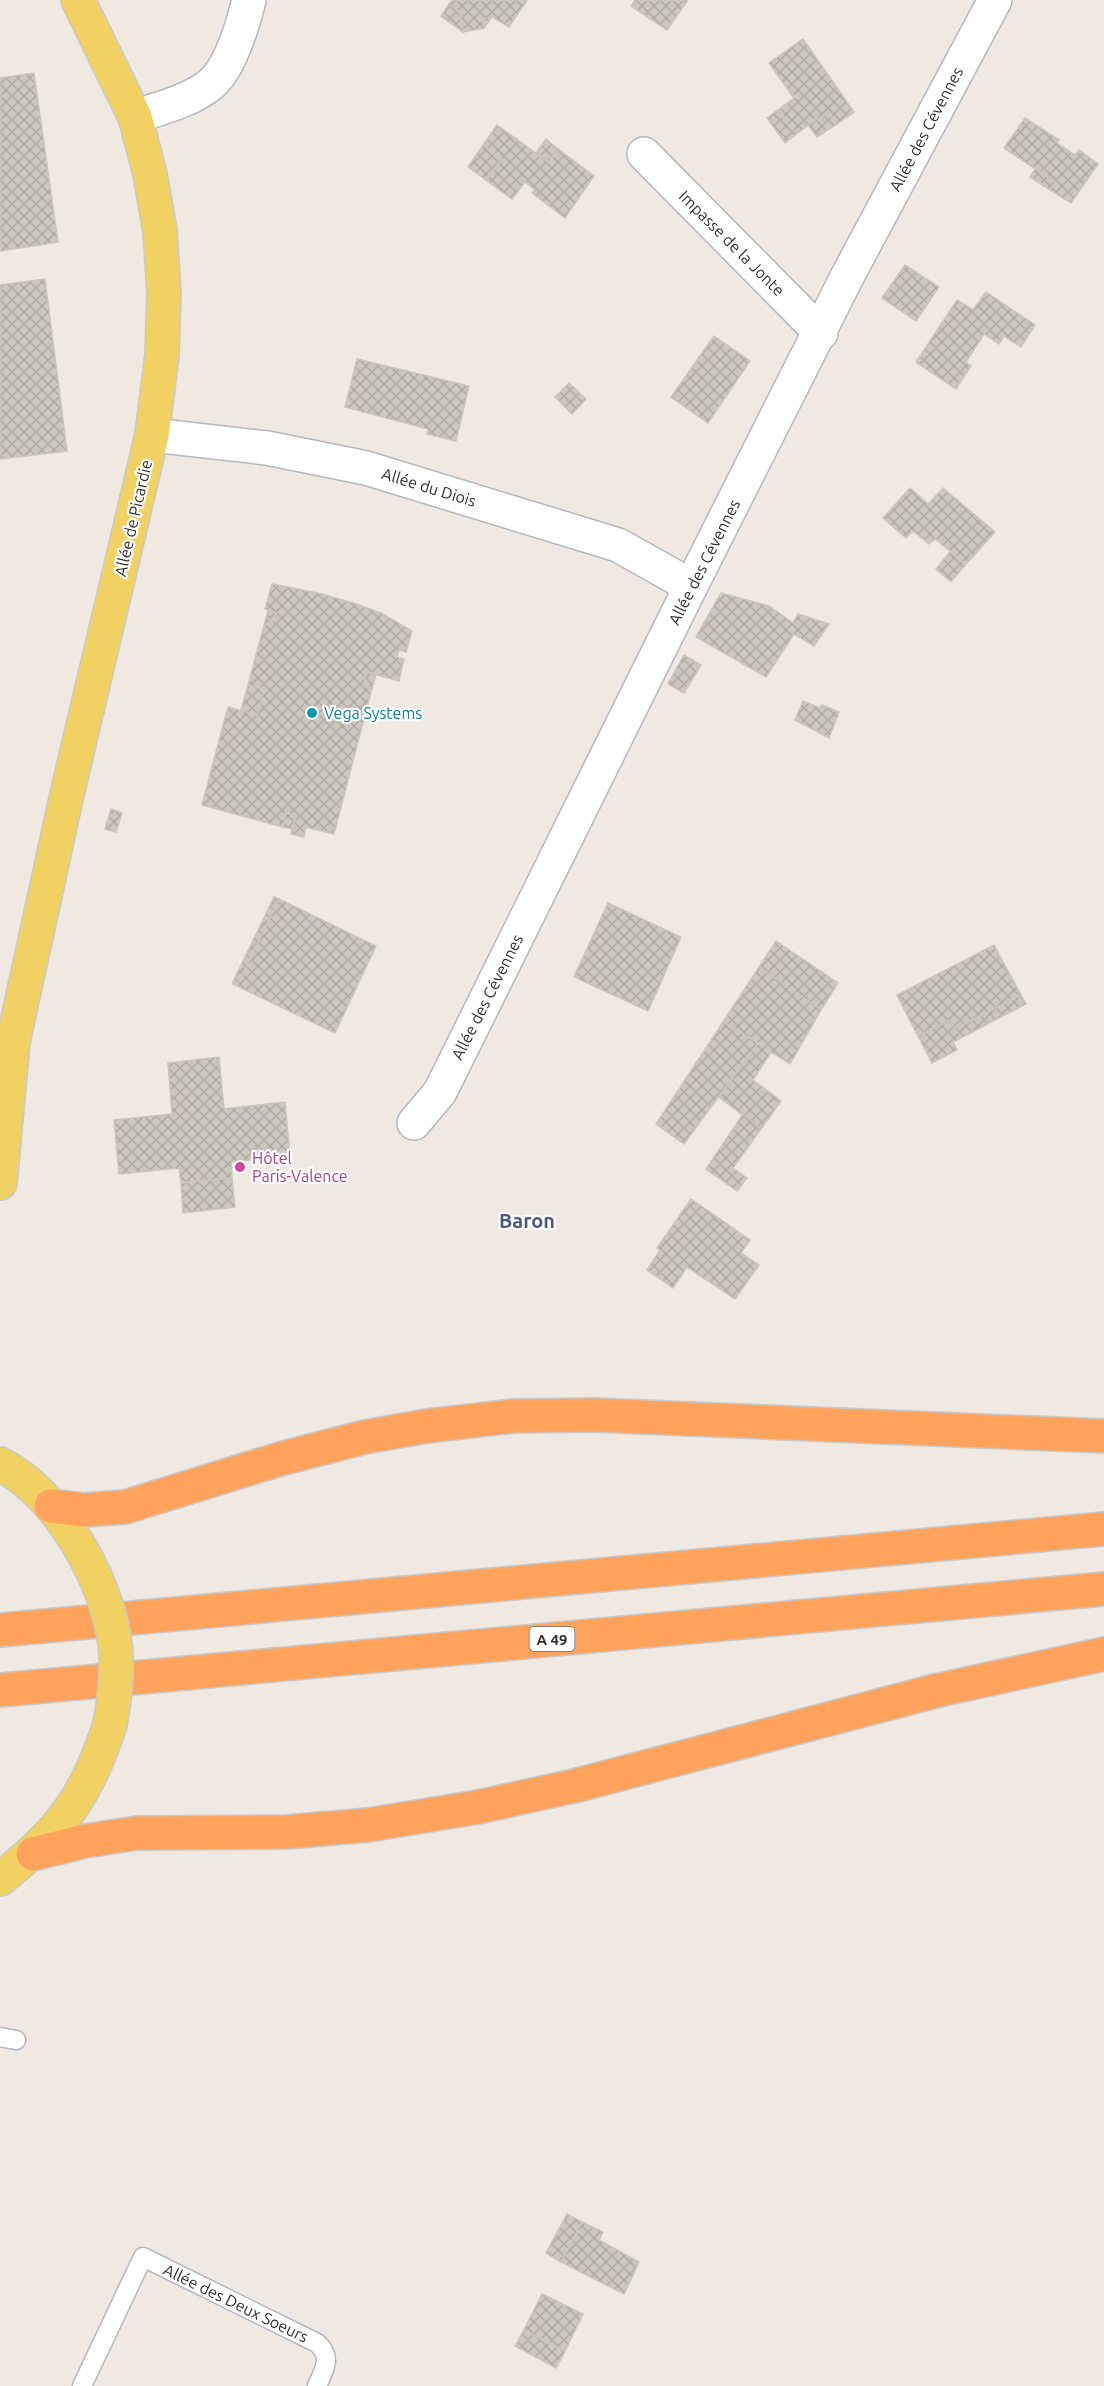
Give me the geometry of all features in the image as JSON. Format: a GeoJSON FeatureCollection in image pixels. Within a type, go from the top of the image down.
{"type":"FeatureCollection","features":[{"type":"Feature","properties":{"kind":"highway"},"geometry":{"type":"LineString","coordinates":[[51,1506],[84,1509],[125,1507],[280,1459],[365,1437],[427,1426],[514,1416],[595,1415],[1104,1436]]}},
{"type":"Feature","properties":{"kind":"highway"},"geometry":{"type":"LineString","coordinates":[[0,1630],[1104,1529]]}},
{"type":"Feature","properties":{"kind":"highway","name":"A 49"},"geometry":{"type":"LineString","coordinates":[[0,1690],[1104,1589]]}},
{"type":"Feature","properties":{"kind":"highway"},"geometry":{"type":"LineString","coordinates":[[33,1854],[85,1841],[137,1833],[286,1832],[369,1825],[454,1811],[574,1786],[939,1690],[1104,1654]]}},
{"type":"Feature","properties":{"kind":"main road","name":"Allée de Picardie"},"geometry":{"type":"LineString","coordinates":[[0,1183],[13,1042],[67,794],[152,435],[162,355],[164,293],[160,231],[150,174],[135,117],[78,0]]}},
{"type":"Feature","properties":{"kind":"main road","name":"Allée de Picardie"},"geometry":{"type":"LineString","coordinates":[[0,1076],[13,1042]]}},
{"type":"Feature","properties":{"kind":"main road"},"geometry":{"type":"LineString","coordinates":[[0,1879],[33,1854],[72,1809],[99,1758],[110,1724],[117,1684],[113,1627],[94,1574],[72,1535],[51,1506],[2,1461]]}},
{"type":"Feature","properties":{"kind":"street"},"geometry":{"type":"LineString","coordinates":[[135,117],[190,96],[212,83],[230,57],[243,26],[249,0]]}},
{"type":"Feature","properties":{"kind":"street","name":"Allée des Cévennes"},"geometry":{"type":"LineString","coordinates":[[414,1123],[440,1092],[849,273],[995,0]]}},
{"type":"Feature","properties":{"kind":"street","name":"Impasse de la Jonte"},"geometry":{"type":"LineString","coordinates":[[644,154],[821,333]]}},
{"type":"Feature","properties":{"kind":"street","name":"Allée du Diois"},"geometry":{"type":"LineString","coordinates":[[152,435],[267,448],[366,468],[618,545],[691,586]]}},
{"type":"Feature","properties":{"kind":"lane","name":"Allée des Deux Soeurs"},"geometry":{"type":"LineString","coordinates":[[82,2386],[143,2257],[317,2343],[327,2356],[327,2366],[317,2386]]}},
{"type":"Feature","properties":{"kind":"building"},"geometry":{"type":"Polygon","coordinates":[[[452,0],[527,0],[509,27],[492,17],[483,19],[484,28],[463,32],[460,13],[449,4],[452,0]]]}},
{"type":"Feature","properties":{"kind":"building"},"geometry":{"type":"Polygon","coordinates":[[[635,0],[688,0],[667,30],[631,6],[635,0]]]}},
{"type":"Feature","properties":{"kind":"building"},"geometry":{"type":"Polygon","coordinates":[[[449,4],[460,13],[463,32],[441,16],[449,4]]]}},
{"type":"Feature","properties":{"kind":"building"},"geometry":{"type":"Polygon","coordinates":[[[492,17],[484,28],[483,19],[492,17]]]}},
{"type":"Feature","properties":{"kind":"building"},"geometry":{"type":"Polygon","coordinates":[[[803,39],[854,112],[837,124],[828,112],[796,134],[778,110],[794,98],[769,63],[803,39]]]}},
{"type":"Feature","properties":{"kind":"building"},"geometry":{"type":"Polygon","coordinates":[[[34,73],[58,242],[0,251],[0,78],[34,73]]]}},
{"type":"Feature","properties":{"kind":"building"},"geometry":{"type":"Polygon","coordinates":[[[778,110],[796,134],[785,143],[767,118],[778,110]]]}},
{"type":"Feature","properties":{"kind":"building"},"geometry":{"type":"Polygon","coordinates":[[[828,112],[837,124],[817,137],[808,125],[828,112]]]}},
{"type":"Feature","properties":{"kind":"building"},"geometry":{"type":"Polygon","coordinates":[[[1025,118],[1059,140],[1057,143],[1075,155],[1079,150],[1098,164],[1071,203],[1050,190],[1055,182],[1004,148],[1025,118]]]}},
{"type":"Feature","properties":{"kind":"building"},"geometry":{"type":"Polygon","coordinates":[[[497,125],[548,162],[558,149],[594,176],[565,218],[532,193],[535,190],[525,182],[512,199],[486,180],[501,159],[483,145],[497,125]]]}},
{"type":"Feature","properties":{"kind":"building"},"geometry":{"type":"Polygon","coordinates":[[[546,139],[558,149],[548,162],[536,153],[546,139]]]}},
{"type":"Feature","properties":{"kind":"building"},"geometry":{"type":"Polygon","coordinates":[[[483,145],[501,159],[486,180],[468,167],[483,145]]]}},
{"type":"Feature","properties":{"kind":"building"},"geometry":{"type":"Polygon","coordinates":[[[1035,169],[1055,182],[1050,190],[1030,177],[1035,169]]]}},
{"type":"Feature","properties":{"kind":"building"},"geometry":{"type":"Polygon","coordinates":[[[905,265],[939,287],[916,321],[882,298],[905,265]]]}},
{"type":"Feature","properties":{"kind":"building"},"geometry":{"type":"Polygon","coordinates":[[[45,279],[67,451],[0,459],[0,285],[45,279]]]}},
{"type":"Feature","properties":{"kind":"building"},"geometry":{"type":"Polygon","coordinates":[[[986,292],[1035,325],[1021,347],[1004,336],[999,344],[984,334],[966,362],[971,366],[956,389],[916,362],[957,300],[973,310],[986,292]]]}},
{"type":"Feature","properties":{"kind":"building"},"geometry":{"type":"Polygon","coordinates":[[[714,336],[750,361],[708,423],[671,397],[714,336]]]}},
{"type":"Feature","properties":{"kind":"building"},"geometry":{"type":"Polygon","coordinates":[[[357,359],[469,386],[456,441],[427,434],[428,429],[345,407],[357,359]]]}},
{"type":"Feature","properties":{"kind":"building"},"geometry":{"type":"Polygon","coordinates":[[[569,383],[586,399],[572,414],[555,397],[569,383]]]}},
{"type":"Feature","properties":{"kind":"building"},"geometry":{"type":"Polygon","coordinates":[[[910,488],[928,504],[943,488],[995,532],[966,564],[935,539],[929,544],[913,531],[906,538],[883,518],[910,488]]]}},
{"type":"Feature","properties":{"kind":"building"},"geometry":{"type":"Polygon","coordinates":[[[950,552],[966,564],[951,582],[936,569],[950,552]]]}},
{"type":"Feature","properties":{"kind":"building","name":"Vega Systems"},"geometry":{"type":"Polygon","coordinates":[[[272,584],[353,603],[381,613],[412,631],[406,652],[399,650],[397,657],[404,659],[399,681],[367,672],[363,686],[372,688],[334,834],[306,827],[304,837],[291,834],[296,816],[286,813],[283,827],[202,805],[228,707],[257,715],[264,689],[248,685],[266,618],[273,620],[276,613],[265,609],[272,584]]]}},
{"type":"Feature","properties":{"kind":"building"},"geometry":{"type":"Polygon","coordinates":[[[721,593],[769,606],[793,623],[798,614],[829,624],[814,646],[794,634],[766,677],[696,637],[721,593]]]}},
{"type":"Feature","properties":{"kind":"building"},"geometry":{"type":"Polygon","coordinates":[[[268,611],[276,613],[273,620],[266,618],[268,611]]]}},
{"type":"Feature","properties":{"kind":"building"},"geometry":{"type":"Polygon","coordinates":[[[684,655],[701,665],[684,693],[668,684],[684,655]]]}},
{"type":"Feature","properties":{"kind":"building"},"geometry":{"type":"Polygon","coordinates":[[[367,672],[376,675],[372,688],[363,686],[367,672]]]}},
{"type":"Feature","properties":{"kind":"building"},"geometry":{"type":"Polygon","coordinates":[[[248,685],[264,689],[257,715],[241,710],[248,685]]]}},
{"type":"Feature","properties":{"kind":"building"},"geometry":{"type":"Polygon","coordinates":[[[803,701],[839,712],[829,738],[795,720],[803,701]]]}},
{"type":"Feature","properties":{"kind":"building"},"geometry":{"type":"Polygon","coordinates":[[[111,809],[122,813],[116,832],[105,829],[111,809]]]}},
{"type":"Feature","properties":{"kind":"building"},"geometry":{"type":"Polygon","coordinates":[[[286,813],[296,816],[292,829],[283,827],[286,813]]]}},
{"type":"Feature","properties":{"kind":"building"},"geometry":{"type":"Polygon","coordinates":[[[274,897],[279,899],[237,986],[232,984],[274,897]]]}},
{"type":"Feature","properties":{"kind":"building"},"geometry":{"type":"Polygon","coordinates":[[[279,899],[376,946],[335,1033],[237,986],[279,899]]]}},
{"type":"Feature","properties":{"kind":"building"},"geometry":{"type":"Polygon","coordinates":[[[608,903],[681,937],[648,1011],[574,977],[608,903]]]}},
{"type":"Feature","properties":{"kind":"building"},"geometry":{"type":"Polygon","coordinates":[[[776,941],[838,983],[821,1010],[759,967],[776,941]]]}},
{"type":"Feature","properties":{"kind":"building"},"geometry":{"type":"Polygon","coordinates":[[[994,945],[1021,995],[955,1029],[950,1020],[918,1036],[897,995],[994,945]]]}},
{"type":"Feature","properties":{"kind":"building"},"geometry":{"type":"Polygon","coordinates":[[[759,967],[821,1010],[790,1064],[771,1052],[753,1080],[781,1101],[761,1129],[719,1097],[758,1043],[723,1022],[759,967]]]}},
{"type":"Feature","properties":{"kind":"building"},"geometry":{"type":"Polygon","coordinates":[[[1021,995],[1026,1004],[953,1042],[957,1050],[932,1063],[918,1036],[950,1020],[955,1029],[1021,995]]]}},
{"type":"Feature","properties":{"kind":"building"},"geometry":{"type":"Polygon","coordinates":[[[723,1022],[758,1043],[684,1144],[656,1124],[723,1022]]]}},
{"type":"Feature","properties":{"kind":"building"},"geometry":{"type":"Polygon","coordinates":[[[219,1057],[224,1109],[285,1102],[290,1156],[231,1162],[232,1178],[181,1183],[179,1168],[119,1174],[114,1120],[172,1114],[168,1063],[219,1057]]]}},
{"type":"Feature","properties":{"kind":"building"},"geometry":{"type":"Polygon","coordinates":[[[743,1114],[761,1129],[733,1168],[747,1178],[737,1191],[706,1169],[743,1114]]]}},
{"type":"Feature","properties":{"kind":"building"},"geometry":{"type":"Polygon","coordinates":[[[232,1178],[235,1207],[183,1213],[181,1183],[232,1178]]]}},
{"type":"Feature","properties":{"kind":"building"},"geometry":{"type":"Polygon","coordinates":[[[691,1199],[750,1240],[741,1253],[759,1265],[735,1299],[687,1267],[673,1288],[647,1270],[660,1250],[657,1248],[691,1199]]]}},
{"type":"Feature","properties":{"kind":"building"},"geometry":{"type":"Polygon","coordinates":[[[567,2214],[582,2222],[561,2262],[546,2253],[567,2214]]]}},
{"type":"Feature","properties":{"kind":"building"},"geometry":{"type":"Polygon","coordinates":[[[582,2222],[603,2232],[599,2240],[639,2262],[624,2294],[561,2262],[582,2222]]]}},
{"type":"Feature","properties":{"kind":"building"},"geometry":{"type":"Polygon","coordinates":[[[542,2294],[583,2314],[565,2351],[524,2330],[542,2294]]]}},
{"type":"Feature","properties":{"kind":"building"},"geometry":{"type":"Polygon","coordinates":[[[524,2330],[565,2351],[556,2368],[515,2346],[524,2330]]]}},
{"type":"Feature","properties":{"kind":"place","name":"Vega Systems"},"geometry":{"type":"Point","coordinates":[312,713]}},
{"type":"Feature","properties":{"kind":"place","name":"Hôtel Paris-Valence"},"geometry":{"type":"Point","coordinates":[240,1167]}},
{"type":"Feature","properties":{"kind":"district","name":"Baron"},"geometry":{"type":"Point","coordinates":[527,1220]}}]}
